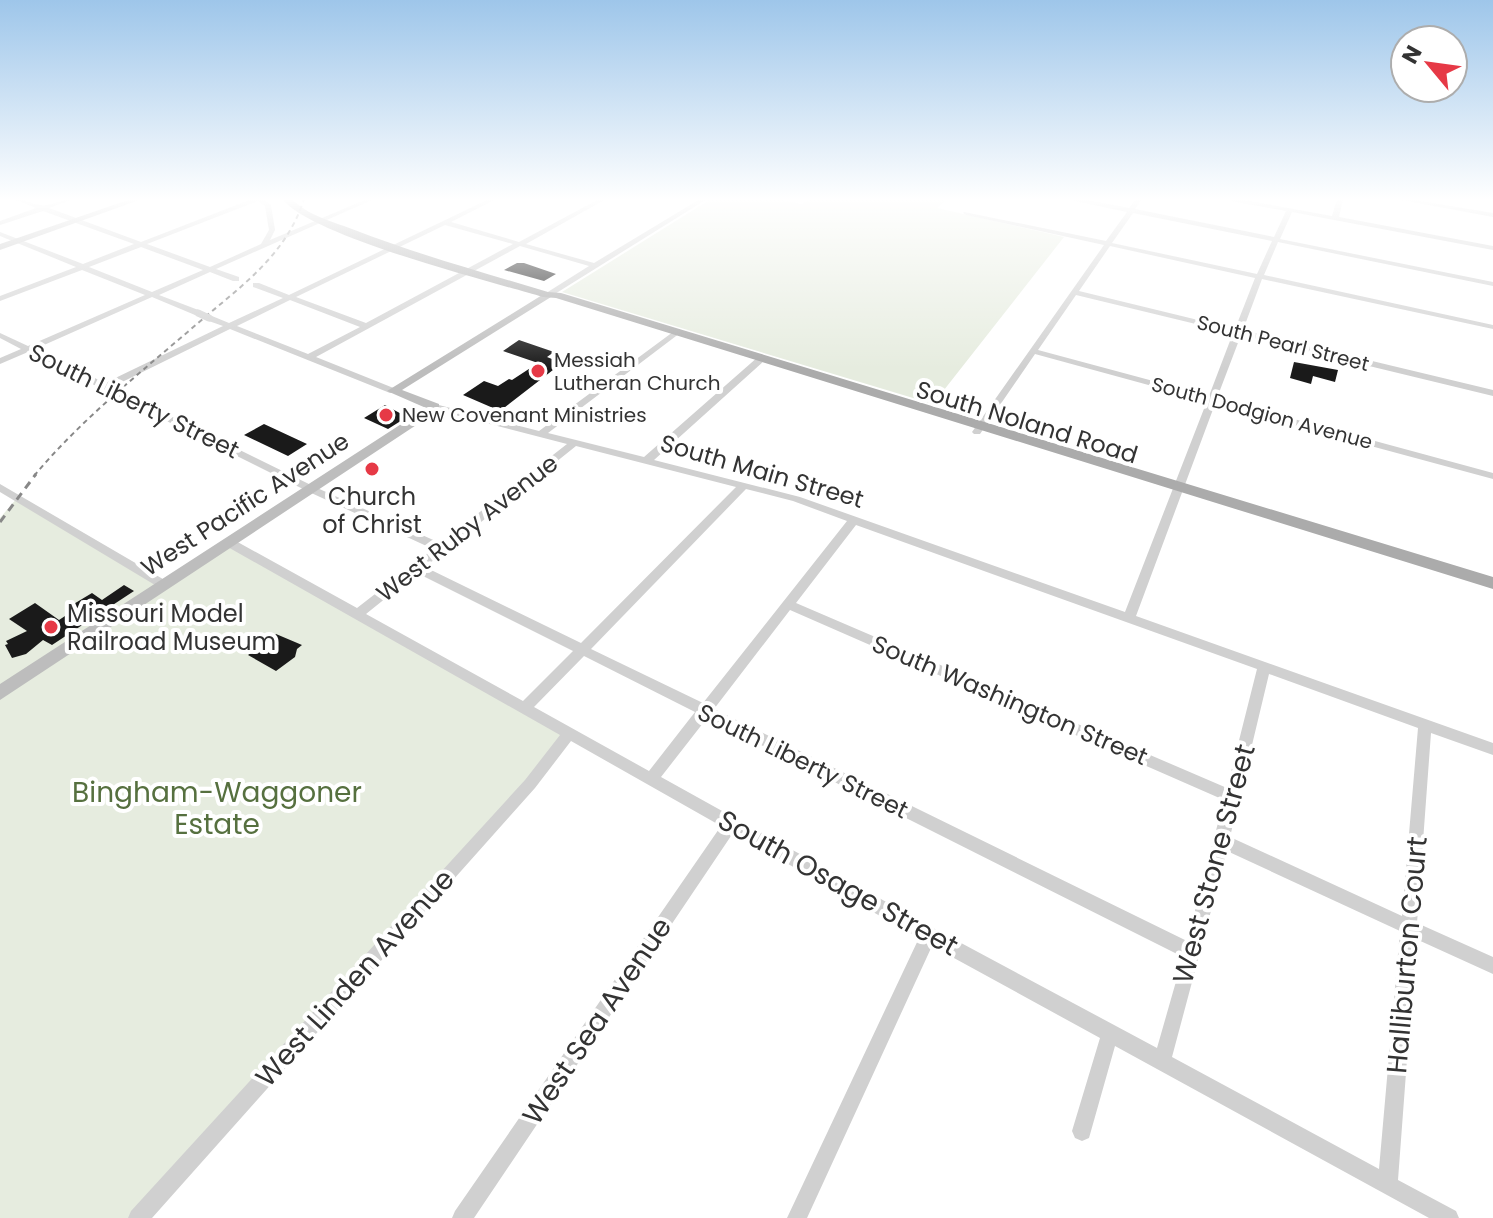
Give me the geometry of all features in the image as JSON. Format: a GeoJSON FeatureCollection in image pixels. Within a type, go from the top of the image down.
{"type":"FeatureCollection","features":[{"type":"Feature","properties":{"kind":"main road","name":"South Noland Road"},"geometry":{"type":"LineString","coordinates":[[417,256],[1179,491],[1493,583]]}},
{"type":"Feature","properties":{"kind":"main road","name":"South Noland Road"},"geometry":{"type":"LineString","coordinates":[[1179,491],[1493,594]]}},
{"type":"Feature","properties":{"kind":"street","name":"South Main Street"},"geometry":{"type":"LineString","coordinates":[[58,256],[435,407],[744,485],[855,519],[1493,749]]}},
{"type":"Feature","properties":{"kind":"street"},"geometry":{"type":"LineString","coordinates":[[0,299],[110,256]]}},
{"type":"Feature","properties":{"kind":"street"},"geometry":{"type":"LineString","coordinates":[[173,256],[236,279]]}},
{"type":"Feature","properties":{"kind":"street"},"geometry":{"type":"LineString","coordinates":[[0,361],[242,256]]}},
{"type":"Feature","properties":{"kind":"street"},"geometry":{"type":"LineString","coordinates":[[104,387],[375,256]]}},
{"type":"Feature","properties":{"kind":"street"},"geometry":{"type":"LineString","coordinates":[[308,358],[496,256]]}},
{"type":"Feature","properties":{"kind":"street"},"geometry":{"type":"LineString","coordinates":[[560,256],[595,266]]}},
{"type":"Feature","properties":{"kind":"street"},"geometry":{"type":"LineString","coordinates":[[393,391],[612,256]]}},
{"type":"Feature","properties":{"kind":"street"},"geometry":{"type":"LineString","coordinates":[[979,429],[1099,256]]}},
{"type":"Feature","properties":{"kind":"street"},"geometry":{"type":"LineString","coordinates":[[1162,256],[1493,327]]}},
{"type":"Feature","properties":{"kind":"street"},"geometry":{"type":"LineString","coordinates":[[1129,618],[1269,256]]}},
{"type":"Feature","properties":{"kind":"street"},"geometry":{"type":"LineString","coordinates":[[1351,256],[1493,284]]}},
{"type":"Feature","properties":{"kind":"street"},"geometry":{"type":"LineString","coordinates":[[256,285],[366,326]]}},
{"type":"Feature","properties":{"kind":"street","name":"South Pearl Street"},"geometry":{"type":"LineString","coordinates":[[1073,292],[1493,393]]}},
{"type":"Feature","properties":{"kind":"street"},"geometry":{"type":"LineString","coordinates":[[541,434],[673,334]]}},
{"type":"Feature","properties":{"kind":"street","name":"South Liberty Street"},"geometry":{"type":"LineString","coordinates":[[0,335],[311,489],[441,548]]}},
{"type":"Feature","properties":{"kind":"street","name":"South Dodgion Avenue"},"geometry":{"type":"LineString","coordinates":[[1032,351],[1493,476]]}},
{"type":"Feature","properties":{"kind":"street"},"geometry":{"type":"LineString","coordinates":[[646,461],[759,361]]}},
{"type":"Feature","properties":{"kind":"street","name":"West Pacific Avenue"},"geometry":{"type":"LineString","coordinates":[[0,693],[435,407]]}},
{"type":"Feature","properties":{"kind":"street","name":"West Ruby Avenue"},"geometry":{"type":"LineString","coordinates":[[358,614],[575,442]]}},
{"type":"Feature","properties":{"kind":"street"},"geometry":{"type":"LineString","coordinates":[[524,709],[744,485]]}},
{"type":"Feature","properties":{"kind":"street"},"geometry":{"type":"LineString","coordinates":[[0,487],[164,585]]}},
{"type":"Feature","properties":{"kind":"street"},"geometry":{"type":"LineString","coordinates":[[651,779],[855,519]]}},
{"type":"Feature","properties":{"kind":"street","name":"South Osage Street"},"geometry":{"type":"LineString","coordinates":[[230,543],[929,935],[1449,1218]]}},
{"type":"Feature","properties":{"kind":"street","name":"South Liberty Street"},"geometry":{"type":"LineString","coordinates":[[417,568],[1191,952]]}},
{"type":"Feature","properties":{"kind":"street","name":"South Washington Street"},"geometry":{"type":"LineString","coordinates":[[788,604],[1232,797]]}},
{"type":"Feature","properties":{"kind":"street","name":"West Stone Street"},"geometry":{"type":"LineString","coordinates":[[1159,1060],[1165,1053],[1222,841],[1264,666]]}},
{"type":"Feature","properties":{"kind":"street","name":"Halliburton Court"},"geometry":{"type":"LineString","coordinates":[[1388,1185],[1425,725]]}},
{"type":"Feature","properties":{"kind":"street","name":"West Linden Avenue"},"geometry":{"type":"LineString","coordinates":[[138,1218],[530,784],[568,735]]}},
{"type":"Feature","properties":{"kind":"street","name":"West Sea Avenue"},"geometry":{"type":"LineString","coordinates":[[462,1218],[731,824]]}},
{"type":"Feature","properties":{"kind":"street"},"geometry":{"type":"LineString","coordinates":[[1222,841],[1493,966]]}},
{"type":"Feature","properties":{"kind":"street"},"geometry":{"type":"LineString","coordinates":[[797,1218],[929,935]]}},
{"type":"Feature","properties":{"kind":"street"},"geometry":{"type":"LineString","coordinates":[[1082,1131],[1110,1034]]}},
{"type":"Feature","properties":{"kind":"green space"},"geometry":{"type":"Polygon","coordinates":[[[620,256],[1049,256],[933,404],[562,292],[620,256]]]}},
{"type":"Feature","properties":{"kind":"green space","name":"Bingham-Waggoner Estate"},"geometry":{"type":"Polygon","coordinates":[[[18,497],[164,585],[230,543],[568,735],[138,1218],[0,1218],[0,518],[18,497]]]}},
{"type":"Feature","properties":{"kind":"building"},"geometry":{"type":"Polygon","coordinates":[[[517,263],[556,274],[544,281],[504,270],[517,263]]]}},
{"type":"Feature","properties":{"kind":"building","name":"Messiah Lutheran Church"},"geometry":{"type":"Polygon","coordinates":[[[519,340],[554,352],[547,357],[562,363],[500,411],[463,395],[484,381],[498,386],[538,363],[503,351],[519,340]]]}},
{"type":"Feature","properties":{"kind":"building"},"geometry":{"type":"Polygon","coordinates":[[[1294,362],[1338,370],[1335,382],[1313,376],[1311,384],[1290,378],[1294,362]]]}},
{"type":"Feature","properties":{"kind":"building","name":"New Covenant Ministries"},"geometry":{"type":"Polygon","coordinates":[[[385,405],[407,417],[388,429],[364,418],[385,405]]]}},
{"type":"Feature","properties":{"kind":"building"},"geometry":{"type":"Polygon","coordinates":[[[264,424],[307,444],[288,456],[244,435],[264,424]]]}},
{"type":"Feature","properties":{"kind":"building","name":"Missouri Model Railroad Museum"},"geometry":{"type":"Polygon","coordinates":[[[124,585],[134,591],[52,645],[43,640],[26,654],[12,658],[6,641],[27,631],[9,619],[35,603],[59,620],[77,608],[72,605],[92,593],[102,600],[124,585]]]}},
{"type":"Feature","properties":{"kind":"building"},"geometry":{"type":"Polygon","coordinates":[[[276,634],[302,645],[295,657],[276,671],[248,655],[276,634]]]}},
{"type":"Feature","properties":{"kind":"railway"},"geometry":{"type":"LineString","coordinates":[[34,476],[109,400],[241,287],[271,256]]}},
{"type":"Feature","properties":{"kind":"railway"},"geometry":{"type":"LineString","coordinates":[[0,522],[36,474]]}},
{"type":"Feature","properties":{"kind":"place","name":"Messiah Lutheran Church"},"geometry":{"type":"Point","coordinates":[538,371]}},
{"type":"Feature","properties":{"kind":"place","name":"New Covenant Ministries"},"geometry":{"type":"Point","coordinates":[386,415]}},
{"type":"Feature","properties":{"kind":"place","name":"Church of Christ"},"geometry":{"type":"Point","coordinates":[372,469]}},
{"type":"Feature","properties":{"kind":"place","name":"Missouri Model Railroad Museum"},"geometry":{"type":"Point","coordinates":[51,627]}}]}
